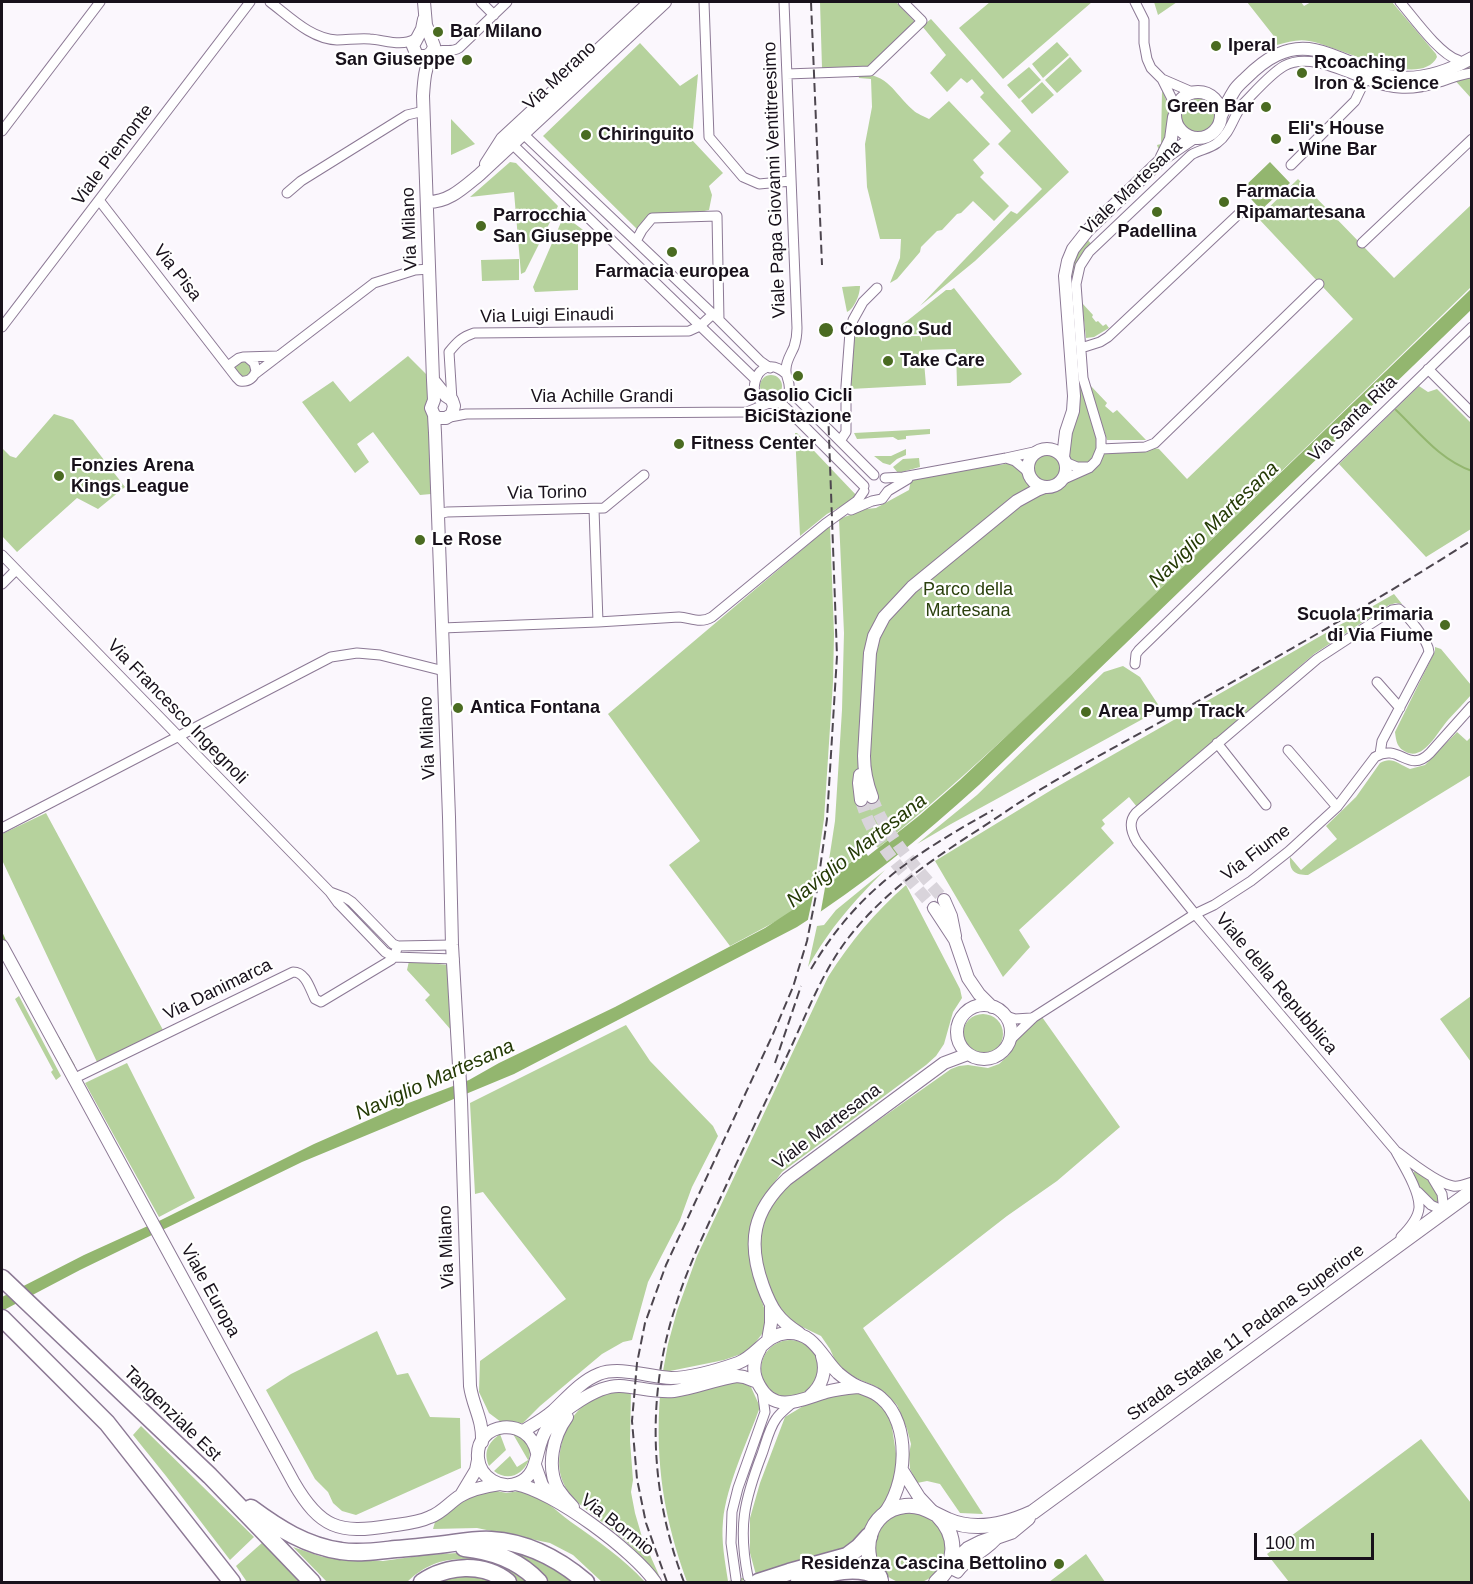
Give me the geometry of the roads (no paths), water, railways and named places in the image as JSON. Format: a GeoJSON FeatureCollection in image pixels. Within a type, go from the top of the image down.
{"type":"FeatureCollection","features":[{"type":"Feature","properties":{"kind":"highway","name":"Tangenziale Est"},"geometry":{"type":"LineString","coordinates":[[7,1283],[210,1476],[312,1582]]}},
{"type":"Feature","properties":{"kind":"highway"},"geometry":{"type":"LineString","coordinates":[[2,1318],[107,1423],[232,1582]]}},
{"type":"Feature","properties":{"kind":"highway"},"geometry":{"type":"LineString","coordinates":[[210,1476],[280,1529],[322,1547],[356,1552],[493,1540],[515,1544],[550,1557],[586,1582]]}},
{"type":"Feature","properties":{"kind":"highway"},"geometry":{"type":"LineString","coordinates":[[753,1580],[847,1556],[869,1536]]}},
{"type":"Feature","properties":{"kind":"highway"},"geometry":{"type":"LineString","coordinates":[[431,1546],[477,1550],[500,1555],[521,1567],[539,1582]]}},
{"type":"Feature","properties":{"kind":"highway"},"geometry":{"type":"LineString","coordinates":[[422,1582],[441,1572],[462,1568],[481,1569],[508,1582]]}},
{"type":"Feature","properties":{"kind":"highway"},"geometry":{"type":"LineString","coordinates":[[799,1582],[847,1571],[868,1573],[879,1578]]}},
{"type":"Feature","properties":{"kind":"main road","name":"Strada Statale 11 Padana Superiore"},"geometry":{"type":"LineString","coordinates":[[946,1576],[968,1549],[1018,1527],[1043,1505],[1472,1191]]}},
{"type":"Feature","properties":{"kind":"main road","name":"Strada Statale 11 Padana Superiore"},"geometry":{"type":"LineString","coordinates":[[883,1516],[893,1509],[905,1506],[923,1508],[962,1525],[986,1526],[1022,1517],[1043,1505]]}},
{"type":"Feature","properties":{"kind":"main road","name":"Strada Statale 11 Padana Superiore"},"geometry":{"type":"LineString","coordinates":[[934,1513],[948,1528],[952,1541],[952,1555],[946,1576]]}},
{"type":"Feature","properties":{"kind":"main road"},"geometry":{"type":"LineString","coordinates":[[879,1578],[870,1563],[869,1536],[874,1525],[883,1516]]}},
{"type":"Feature","properties":{"kind":"street"},"geometry":{"type":"LineString","coordinates":[[2,131],[100,2]]}},
{"type":"Feature","properties":{"kind":"street","name":"Viale Piemonte"},"geometry":{"type":"LineString","coordinates":[[2,327],[250,2]]}},
{"type":"Feature","properties":{"kind":"street"},"geometry":{"type":"LineString","coordinates":[[270,2],[305,29],[325,38],[429,43],[452,51],[459,48],[507,2]]}},
{"type":"Feature","properties":{"kind":"street"},"geometry":{"type":"LineString","coordinates":[[398,43],[418,55],[425,56],[429,43],[424,18],[424,2]]}},
{"type":"Feature","properties":{"kind":"street"},"geometry":{"type":"LineString","coordinates":[[481,2],[494,15]]}},
{"type":"Feature","properties":{"kind":"street","name":"Via Merano"},"geometry":{"type":"LineString","coordinates":[[428,197],[441,201],[457,194],[479,175],[509,140],[650,2]]}},
{"type":"Feature","properties":{"kind":"street","name":"Via Merano"},"geometry":{"type":"LineString","coordinates":[[519,130],[665,2]]}},
{"type":"Feature","properties":{"kind":"street"},"geometry":{"type":"LineString","coordinates":[[704,2],[709,137],[743,177],[759,184],[791,181]]}},
{"type":"Feature","properties":{"kind":"street","name":"Viale Papa Giovanni Ventitreesimo"},"geometry":{"type":"LineString","coordinates":[[784,2],[797,328],[795,344],[786,363],[789,390]]}},
{"type":"Feature","properties":{"kind":"street"},"geometry":{"type":"LineString","coordinates":[[787,74],[870,71],[922,21],[903,2]]}},
{"type":"Feature","properties":{"kind":"street"},"geometry":{"type":"LineString","coordinates":[[1135,2],[1144,20],[1147,59],[1151,68],[1162,79],[1192,92],[1209,94],[1235,89]]}},
{"type":"Feature","properties":{"kind":"street"},"geometry":{"type":"LineString","coordinates":[[1400,2],[1443,56],[1440,71]]}},
{"type":"Feature","properties":{"kind":"street","name":"Via Milano"},"geometry":{"type":"LineString","coordinates":[[429,43],[424,76],[424,111],[433,380],[445,408],[435,433],[452,945],[461,1100],[470,1386],[483,1431],[482,1442]]}},
{"type":"Feature","properties":{"kind":"street"},"geometry":{"type":"LineString","coordinates":[[1437,46],[1450,56],[1465,61]]}},
{"type":"Feature","properties":{"kind":"street","name":"Viale Martesana"},"geometry":{"type":"LineString","coordinates":[[1175,111],[1178,128],[1183,133],[1193,138],[1204,138],[1214,133],[1235,89],[1253,71],[1268,59],[1299,48],[1318,51],[1388,76],[1416,77],[1465,61],[1472,51]]}},
{"type":"Feature","properties":{"kind":"street","name":"Via Milano"},"geometry":{"type":"LineString","coordinates":[[416,53],[424,76]]}},
{"type":"Feature","properties":{"kind":"street","name":"Viale Martesana"},"geometry":{"type":"LineString","coordinates":[[1101,448],[1101,437],[1084,382],[1076,281],[1084,257],[1191,155],[1211,147],[1222,139],[1228,132],[1239,108],[1285,66],[1296,62],[1315,61],[1365,80],[1387,86],[1408,88],[1427,86],[1472,73]]}},
{"type":"Feature","properties":{"kind":"street"},"geometry":{"type":"LineString","coordinates":[[1162,79],[1175,111]]}},
{"type":"Feature","properties":{"kind":"street"},"geometry":{"type":"LineString","coordinates":[[1291,165],[1355,101],[1365,80]]}},
{"type":"Feature","properties":{"kind":"street"},"geometry":{"type":"LineString","coordinates":[[1175,111],[1184,96],[1192,92]]}},
{"type":"Feature","properties":{"kind":"street"},"geometry":{"type":"LineString","coordinates":[[1209,94],[1218,102],[1221,116]]}},
{"type":"Feature","properties":{"kind":"street"},"geometry":{"type":"LineString","coordinates":[[287,194],[301,182],[407,115],[424,111]]}},
{"type":"Feature","properties":{"kind":"street","name":"Viale Martesana"},"geometry":{"type":"LineString","coordinates":[[1161,160],[1171,139],[1175,111]]}},
{"type":"Feature","properties":{"kind":"street"},"geometry":{"type":"LineString","coordinates":[[519,130],[760,361],[786,374]]}},
{"type":"Feature","properties":{"kind":"street","name":"Viale Martesana"},"geometry":{"type":"LineString","coordinates":[[1064,459],[1066,432],[1073,411],[1074,396],[1065,276],[1068,261],[1081,238],[1161,160],[1193,138]]}},
{"type":"Feature","properties":{"kind":"street"},"geometry":{"type":"LineString","coordinates":[[1362,243],[1472,139]]}},
{"type":"Feature","properties":{"kind":"street"},"geometry":{"type":"LineString","coordinates":[[509,140],[755,379]]}},
{"type":"Feature","properties":{"kind":"street"},"geometry":{"type":"LineString","coordinates":[[543,174],[554,163]]}},
{"type":"Feature","properties":{"kind":"street","name":"Via Pisa"},"geometry":{"type":"LineString","coordinates":[[99,200],[240,381],[248,381],[255,374]]}},
{"type":"Feature","properties":{"kind":"street"},"geometry":{"type":"LineString","coordinates":[[1081,348],[1108,337],[1244,209]]}},
{"type":"Feature","properties":{"kind":"street"},"geometry":{"type":"LineString","coordinates":[[636,241],[652,218],[717,216],[716,317]]}},
{"type":"Feature","properties":{"kind":"street"},"geometry":{"type":"LineString","coordinates":[[255,374],[374,284],[415,270],[430,269]]}},
{"type":"Feature","properties":{"kind":"street"},"geometry":{"type":"LineString","coordinates":[[866,799],[868,787],[864,756],[870,653],[874,636],[890,609],[912,587],[1017,501],[1037,490],[1054,486],[1091,467],[1101,448],[1145,447],[1155,443],[1319,284]]}},
{"type":"Feature","properties":{"kind":"street"},"geometry":{"type":"LineString","coordinates":[[840,441],[846,432],[846,386],[850,332],[853,320],[863,302],[877,288]]}},
{"type":"Feature","properties":{"kind":"street"},"geometry":{"type":"LineString","coordinates":[[681,307],[692,295]]}},
{"type":"Feature","properties":{"kind":"street"},"geometry":{"type":"LineString","coordinates":[[700,326],[716,317]]}},
{"type":"Feature","properties":{"kind":"street","name":"Via Luigi Einaudi"},"geometry":{"type":"LineString","coordinates":[[445,408],[449,352],[459,339],[474,333],[689,331],[700,326]]}},
{"type":"Feature","properties":{"kind":"street","name":"Via Santa Rita"},"geometry":{"type":"LineString","coordinates":[[1135,664],[1138,651],[1472,327]]}},
{"type":"Feature","properties":{"kind":"street"},"geometry":{"type":"LineString","coordinates":[[228,366],[239,358],[277,356]]}},
{"type":"Feature","properties":{"kind":"street"},"geometry":{"type":"LineString","coordinates":[[789,356],[773,368],[762,370],[755,379],[756,394],[762,401],[784,406],[864,488],[868,497],[875,500]]}},
{"type":"Feature","properties":{"kind":"street"},"geometry":{"type":"LineString","coordinates":[[247,357],[256,367],[255,374]]}},
{"type":"Feature","properties":{"kind":"street"},"geometry":{"type":"LineString","coordinates":[[1428,369],[1472,414]]}},
{"type":"Feature","properties":{"kind":"street"},"geometry":{"type":"LineString","coordinates":[[774,403],[786,396],[789,390],[874,475],[885,478],[919,474],[1043,449],[1058,452],[1077,467],[1091,467]]}},
{"type":"Feature","properties":{"kind":"street"},"geometry":{"type":"LineString","coordinates":[[738,412],[754,401],[756,394]]}},
{"type":"Feature","properties":{"kind":"street","name":"Via Achille Grandi"},"geometry":{"type":"LineString","coordinates":[[445,408],[466,414],[747,412],[774,403]]}},
{"type":"Feature","properties":{"kind":"street"},"geometry":{"type":"LineString","coordinates":[[1017,501],[1026,486],[1028,461],[1032,455],[1066,432]]}},
{"type":"Feature","properties":{"kind":"street"},"geometry":{"type":"LineString","coordinates":[[1006,458],[1019,464],[1028,472],[1033,482],[1045,487]]}},
{"type":"Feature","properties":{"kind":"street"},"geometry":{"type":"LineString","coordinates":[[1062,480],[1066,471],[1064,459]]}},
{"type":"Feature","properties":{"kind":"street"},"geometry":{"type":"LineString","coordinates":[[839,515],[882,499],[888,491],[919,474]]}},
{"type":"Feature","properties":{"kind":"street","name":"Via Torino"},"geometry":{"type":"LineString","coordinates":[[438,513],[604,508],[644,475]]}},
{"type":"Feature","properties":{"kind":"street"},"geometry":{"type":"LineString","coordinates":[[442,628],[679,617],[703,621],[712,617],[859,499],[868,479],[874,475]]}},
{"type":"Feature","properties":{"kind":"street"},"geometry":{"type":"LineString","coordinates":[[885,478],[889,485],[888,491]]}},
{"type":"Feature","properties":{"kind":"street"},"geometry":{"type":"LineString","coordinates":[[594,509],[598,622]]}},
{"type":"Feature","properties":{"kind":"street","name":"Via Francesco Ingegnoli"},"geometry":{"type":"LineString","coordinates":[[2,555],[330,892],[385,952],[394,957]]}},
{"type":"Feature","properties":{"kind":"street"},"geometry":{"type":"LineString","coordinates":[[2,585],[16,570]]}},
{"type":"Feature","properties":{"kind":"street"},"geometry":{"type":"LineString","coordinates":[[1266,805],[1217,743],[1317,659],[1396,609],[1404,613],[1426,642],[1429,650],[1382,741],[1380,754],[1390,752],[1410,760],[1423,758],[1472,706]]}},
{"type":"Feature","properties":{"kind":"street"},"geometry":{"type":"LineString","coordinates":[[2,828],[331,657],[357,653],[380,655],[444,671]]}},
{"type":"Feature","properties":{"kind":"street"},"geometry":{"type":"LineString","coordinates":[[1377,682],[1400,708]]}},
{"type":"Feature","properties":{"kind":"street","name":"Viale della Repubblica"},"geometry":{"type":"LineString","coordinates":[[1217,743],[1134,815],[1131,827],[1135,838],[1195,914],[1395,1150],[1414,1188],[1419,1205],[1418,1214],[1408,1230],[1387,1252]]}},
{"type":"Feature","properties":{"kind":"street"},"geometry":{"type":"LineString","coordinates":[[1288,750],[1337,807]]}},
{"type":"Feature","properties":{"kind":"street","name":"Via Fiume"},"geometry":{"type":"LineString","coordinates":[[1009,1041],[1034,1017],[1257,876],[1337,807],[1371,762],[1380,754]]}},
{"type":"Feature","properties":{"kind":"street","name":"Via Francesco Ingegnoli"},"geometry":{"type":"LineString","coordinates":[[330,892],[352,902],[393,944],[398,946]]}},
{"type":"Feature","properties":{"kind":"street"},"geometry":{"type":"LineString","coordinates":[[939,904],[968,978],[969,1002],[966,1013],[957,1028],[962,1048],[968,1054],[981,1059],[994,1057],[1002,1052],[1009,1041],[1010,1027],[1004,1015]]}},
{"type":"Feature","properties":{"kind":"street"},"geometry":{"type":"LineString","coordinates":[[452,945],[398,946],[394,957],[454,959]]}},
{"type":"Feature","properties":{"kind":"street","name":"Viale Europa"},"geometry":{"type":"LineString","coordinates":[[2,946],[298,1490],[320,1518],[344,1529],[373,1528],[428,1518],[445,1509],[460,1496],[476,1470],[478,1459]]}},
{"type":"Feature","properties":{"kind":"street","name":"Via Danimarca"},"geometry":{"type":"LineString","coordinates":[[73,1079],[292,972],[302,974],[315,999],[321,1002],[394,957]]}},
{"type":"Feature","properties":{"kind":"street"},"geometry":{"type":"LineString","coordinates":[[968,978],[982,997],[1004,1015],[1015,1019],[1034,1017]]}},
{"type":"Feature","properties":{"kind":"street"},"geometry":{"type":"LineString","coordinates":[[966,1013],[979,1006],[992,1007]]}},
{"type":"Feature","properties":{"kind":"street","name":"Viale Martesana"},"geometry":{"type":"LineString","coordinates":[[944,1063],[958,1039]]}},
{"type":"Feature","properties":{"kind":"street","name":"Viale Martesana"},"geometry":{"type":"LineString","coordinates":[[764,1344],[771,1323],[771,1307],[754,1253],[756,1227],[767,1200],[787,1179],[944,1063],[968,1054]]}},
{"type":"Feature","properties":{"kind":"street","name":"Viale della Repubblica"},"geometry":{"type":"LineString","coordinates":[[1395,1150],[1431,1175],[1452,1186],[1472,1182]]}},
{"type":"Feature","properties":{"kind":"street"},"geometry":{"type":"LineString","coordinates":[[1409,1177],[1413,1170],[1420,1168]]}},
{"type":"Feature","properties":{"kind":"street"},"geometry":{"type":"LineString","coordinates":[[1431,1175],[1441,1191],[1444,1211]]}},
{"type":"Feature","properties":{"kind":"street","name":"Viale della Repubblica"},"geometry":{"type":"LineString","coordinates":[[1414,1188],[1428,1203],[1444,1211]]}},
{"type":"Feature","properties":{"kind":"street","name":"Viale Martesana"},"geometry":{"type":"LineString","coordinates":[[771,1307],[791,1328],[802,1335]]}},
{"type":"Feature","properties":{"kind":"street"},"geometry":{"type":"LineString","coordinates":[[523,1431],[552,1412],[584,1383],[599,1374],[613,1371],[685,1377],[739,1363],[753,1355],[776,1335],[784,1333],[802,1335],[813,1341],[836,1371],[858,1387],[879,1396],[896,1416],[900,1430],[902,1470],[897,1490],[883,1516]]}},
{"type":"Feature","properties":{"kind":"street"},"geometry":{"type":"LineString","coordinates":[[736,1580],[731,1543],[732,1512],[738,1488],[765,1412],[754,1365],[764,1344]]}},
{"type":"Feature","properties":{"kind":"street"},"geometry":{"type":"LineString","coordinates":[[806,1398],[817,1390],[823,1378],[825,1366],[821,1353]]}},
{"type":"Feature","properties":{"kind":"street"},"geometry":{"type":"LineString","coordinates":[[504,1427],[492,1431],[482,1442],[478,1459],[489,1479],[500,1484],[516,1484],[528,1477],[536,1459],[540,1439],[547,1428],[567,1410],[599,1390],[615,1386],[669,1391],[733,1377],[744,1377],[760,1386],[774,1399],[792,1403]]}},
{"type":"Feature","properties":{"kind":"street"},"geometry":{"type":"LineString","coordinates":[[753,1580],[743,1536],[743,1517],[760,1457],[776,1418],[792,1403],[829,1391],[858,1387]]}},
{"type":"Feature","properties":{"kind":"street"},"geometry":{"type":"LineString","coordinates":[[583,1520],[558,1489],[553,1467],[554,1442],[558,1431],[573,1409],[585,1398]]}},
{"type":"Feature","properties":{"kind":"street"},"geometry":{"type":"LineString","coordinates":[[479,1413],[489,1422],[523,1431],[531,1439],[536,1459]]}},
{"type":"Feature","properties":{"kind":"street","name":"Via Bormio"},"geometry":{"type":"LineString","coordinates":[[536,1459],[542,1485],[554,1500]]}},
{"type":"Feature","properties":{"kind":"street"},"geometry":{"type":"LineString","coordinates":[[902,1470],[919,1497],[934,1513]]}},
{"type":"Feature","properties":{"kind":"street","name":"Viale Europa"},"geometry":{"type":"LineString","coordinates":[[460,1496],[479,1488],[500,1484]]}},
{"type":"Feature","properties":{"kind":"street","name":"Via Bormio"},"geometry":{"type":"LineString","coordinates":[[516,1484],[537,1490],[583,1520],[636,1560],[655,1582]]}},
{"type":"Feature","properties":{"kind":"waterway"},"geometry":{"type":"LineString","coordinates":[[1396,410],[1440,453],[1472,471]]}},
{"type":"Feature","properties":{"kind":"waterway"},"geometry":{"type":"LineString","coordinates":[[2,934],[6,943]]}},
{"type":"Feature","properties":{"kind":"waterway"},"geometry":{"type":"LineString","coordinates":[[58,1037],[74,1066]]}},
{"type":"Feature","properties":{"kind":"tunnel"},"geometry":{"type":"LineString","coordinates":[[872,797],[894,839],[944,900]]}},
{"type":"Feature","properties":{"kind":"tunnel"},"geometry":{"type":"LineString","coordinates":[[861,800],[866,816],[882,844],[934,908]]}},
{"type":"Feature","properties":{"kind":"railway"},"geometry":{"type":"LineString","coordinates":[[811,2],[822,265]]}},
{"type":"Feature","properties":{"kind":"railway"},"geometry":{"type":"LineString","coordinates":[[667,1582],[646,1523],[637,1479],[632,1421],[637,1363],[645,1323],[666,1265],[773,1034],[793,987],[807,941],[827,819],[837,656],[828,410]]}},
{"type":"Feature","properties":{"kind":"railway"},"geometry":{"type":"LineString","coordinates":[[684,1582],[664,1515],[656,1446],[659,1376],[666,1342],[684,1281],[707,1227],[818,989],[832,962],[849,937],[878,905],[910,877],[1023,800],[1315,635],[1472,540]]}},
{"type":"Feature","properties":{"kind":"railway"},"geometry":{"type":"LineString","coordinates":[[811,969],[848,917],[890,876],[938,842],[993,810]]}},
{"type":"Feature","properties":{"kind":"railway"},"geometry":{"type":"LineString","coordinates":[[775,1063],[801,986]]}},
{"type":"Feature","properties":{"kind":"place","name":"Bar Milano"},"geometry":{"type":"Point","coordinates":[438,32]}},
{"type":"Feature","properties":{"kind":"place","name":"Iperal"},"geometry":{"type":"Point","coordinates":[1216,46]}},
{"type":"Feature","properties":{"kind":"place","name":"San Giuseppe"},"geometry":{"type":"Point","coordinates":[467,60]}},
{"type":"Feature","properties":{"kind":"place","name":"Rcoaching Iron & Science"},"geometry":{"type":"Point","coordinates":[1302,73]}},
{"type":"Feature","properties":{"kind":"place","name":"Green Bar"},"geometry":{"type":"Point","coordinates":[1266,107]}},
{"type":"Feature","properties":{"kind":"place","name":"Chiringuito"},"geometry":{"type":"Point","coordinates":[586,135]}},
{"type":"Feature","properties":{"kind":"place","name":"Eli's House - Wine Bar"},"geometry":{"type":"Point","coordinates":[1276,139]}},
{"type":"Feature","properties":{"kind":"place","name":"Farmacia Ripamartesana"},"geometry":{"type":"Point","coordinates":[1224,202]}},
{"type":"Feature","properties":{"kind":"place","name":"Padellina"},"geometry":{"type":"Point","coordinates":[1157,212]}},
{"type":"Feature","properties":{"kind":"place","name":"Parrocchia San Giuseppe"},"geometry":{"type":"Point","coordinates":[481,226]}},
{"type":"Feature","properties":{"kind":"place","name":"Farmacia europea"},"geometry":{"type":"Point","coordinates":[672,252]}},
{"type":"Feature","properties":{"kind":"place","name":"Cologno Sud"},"geometry":{"type":"Point","coordinates":[826,330]}},
{"type":"Feature","properties":{"kind":"place","name":"Take Care"},"geometry":{"type":"Point","coordinates":[888,361]}},
{"type":"Feature","properties":{"kind":"place","name":"Gasolio Cicli BiciStazione"},"geometry":{"type":"Point","coordinates":[798,376]}},
{"type":"Feature","properties":{"kind":"place","name":"Fitness Center"},"geometry":{"type":"Point","coordinates":[679,444]}},
{"type":"Feature","properties":{"kind":"place","name":"Fonzies Arena Kings League"},"geometry":{"type":"Point","coordinates":[59,476]}},
{"type":"Feature","properties":{"kind":"place","name":"Le Rose"},"geometry":{"type":"Point","coordinates":[420,540]}},
{"type":"Feature","properties":{"kind":"place","name":"Scuola Primaria di Via Fiume"},"geometry":{"type":"Point","coordinates":[1445,625]}},
{"type":"Feature","properties":{"kind":"place","name":"Antica Fontana"},"geometry":{"type":"Point","coordinates":[458,708]}},
{"type":"Feature","properties":{"kind":"place","name":"Area Pump Track"},"geometry":{"type":"Point","coordinates":[1086,712]}},
{"type":"Feature","properties":{"kind":"place","name":"Residenza Cascina Bettolino"},"geometry":{"type":"Point","coordinates":[1059,1564]}},
{"type":"Feature","properties":{"kind":"water label","name":"Naviglio Martesana"},"geometry":{"type":"Point","coordinates":[1214,525]}},
{"type":"Feature","properties":{"kind":"water label","name":"Naviglio Martesana"},"geometry":{"type":"Point","coordinates":[857,851]}},
{"type":"Feature","properties":{"kind":"water label","name":"Naviglio Martesana"},"geometry":{"type":"Point","coordinates":[435,1080]}},
{"type":"Feature","properties":{"kind":"park label","name":"Parco della Martesana"},"geometry":{"type":"Point","coordinates":[968,600]}}]}
